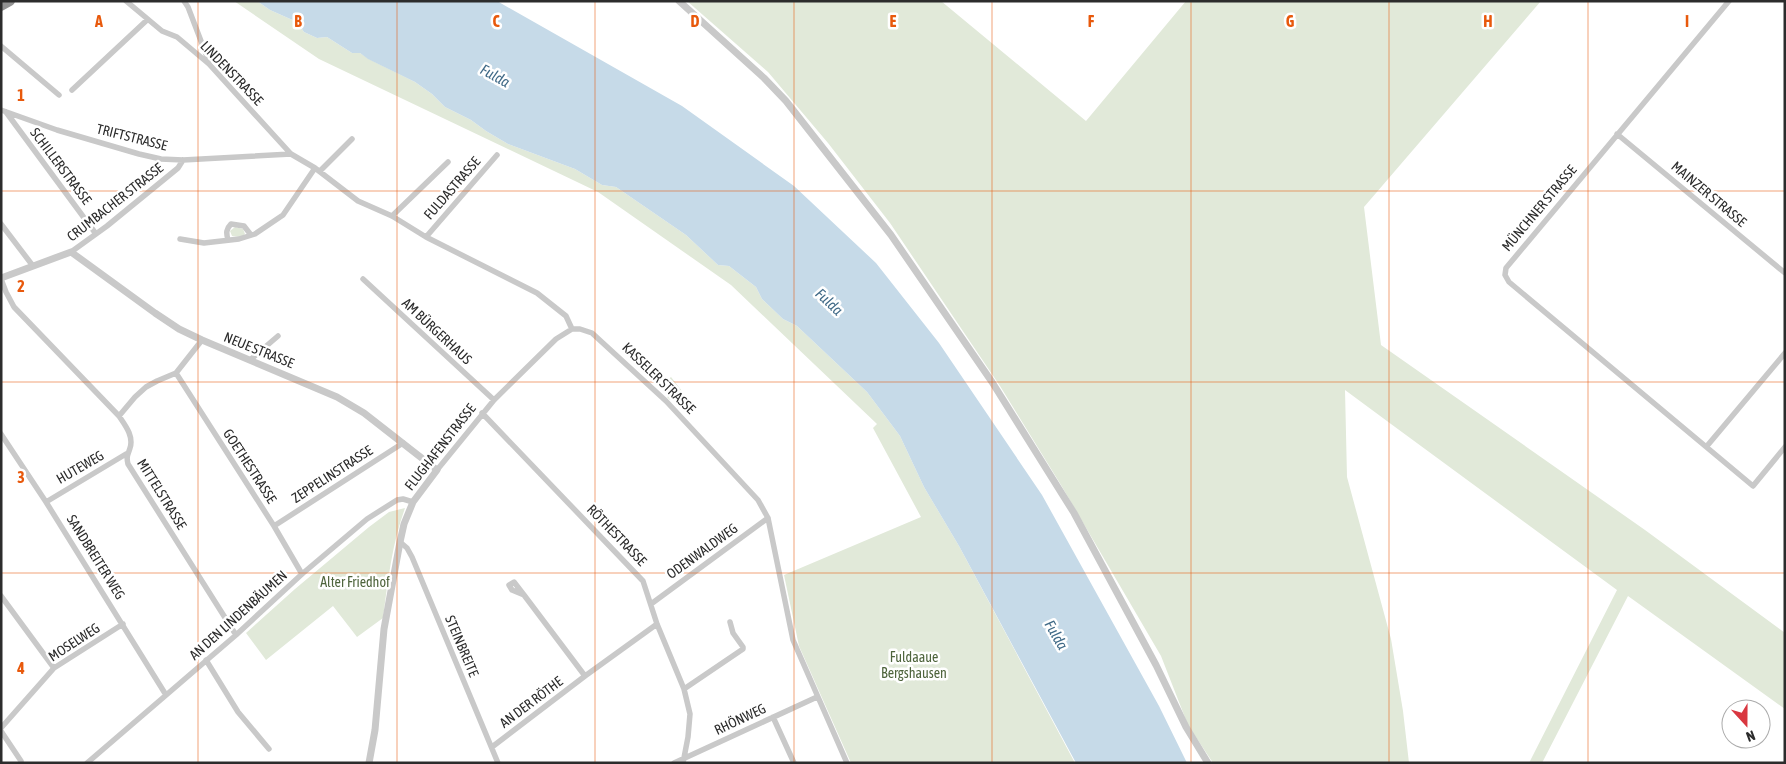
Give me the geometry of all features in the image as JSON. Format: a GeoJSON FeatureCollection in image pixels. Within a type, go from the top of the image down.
{"type":"FeatureCollection","features":[{"type":"Feature","properties":{"kind":"highway"},"geometry":{"type":"LineString","coordinates":[[1,6],[10,1]]}},
{"type":"Feature","properties":{"kind":"street","name":"LINDENSTRASSE"},"geometry":{"type":"LineString","coordinates":[[126,1],[147,20],[162,31],[177,37],[210,64],[291,154]]}},
{"type":"Feature","properties":{"kind":"street"},"geometry":{"type":"LineString","coordinates":[[184,1],[210,64]]}},
{"type":"Feature","properties":{"kind":"street"},"geometry":{"type":"LineString","coordinates":[[679,1],[764,78],[786,101],[892,235],[992,382],[1074,513],[1156,665],[1186,727],[1208,763]]}},
{"type":"Feature","properties":{"kind":"street","name":"MÜNCHNER STRASSE"},"geometry":{"type":"LineString","coordinates":[[1729,1],[1506,268],[1505,275],[1509,282],[1753,486],[1785,447]]}},
{"type":"Feature","properties":{"kind":"street"},"geometry":{"type":"LineString","coordinates":[[72,90],[147,20]]}},
{"type":"Feature","properties":{"kind":"street"},"geometry":{"type":"LineString","coordinates":[[1,46],[59,95]]}},
{"type":"Feature","properties":{"kind":"street","name":"TRIFTSTRASSE"},"geometry":{"type":"LineString","coordinates":[[3,111],[57,130],[161,159],[182,160],[291,154]]}},
{"type":"Feature","properties":{"kind":"street","name":"SCHILLERSTRASSE"},"geometry":{"type":"LineString","coordinates":[[3,111],[96,234]]}},
{"type":"Feature","properties":{"kind":"street","name":"MAINZER STRASSE"},"geometry":{"type":"LineString","coordinates":[[1618,134],[1785,273]]}},
{"type":"Feature","properties":{"kind":"street"},"geometry":{"type":"LineString","coordinates":[[180,238],[204,242],[228,240],[251,235],[283,215],[318,169],[352,139]]}},
{"type":"Feature","properties":{"kind":"street"},"geometry":{"type":"LineString","coordinates":[[291,154],[318,169],[358,201],[392,216],[426,237],[542,296],[566,316],[572,329]]}},
{"type":"Feature","properties":{"kind":"street","name":"FULDASTRASSE"},"geometry":{"type":"LineString","coordinates":[[426,237],[497,155]]}},
{"type":"Feature","properties":{"kind":"street","name":"CRUMBACHER STRASSE"},"geometry":{"type":"LineString","coordinates":[[1,278],[71,252],[178,168],[182,160]]}},
{"type":"Feature","properties":{"kind":"street"},"geometry":{"type":"LineString","coordinates":[[392,216],[448,162]]}},
{"type":"Feature","properties":{"kind":"street"},"geometry":{"type":"LineString","coordinates":[[1,224],[33,266]]}},
{"type":"Feature","properties":{"kind":"street"},"geometry":{"type":"LineString","coordinates":[[228,240],[226,232],[231,224],[244,226],[251,235]]}},
{"type":"Feature","properties":{"kind":"street","name":"NEUE STRASSE"},"geometry":{"type":"LineString","coordinates":[[71,252],[155,314],[179,329],[337,397],[364,413],[437,470]]}},
{"type":"Feature","properties":{"kind":"street","name":"MITTELSTRASSE"},"geometry":{"type":"LineString","coordinates":[[1,278],[14,307],[119,416],[129,434],[131,444],[126,454],[130,468],[236,635]]}},
{"type":"Feature","properties":{"kind":"street","name":"AM BÜRGERHAUS"},"geometry":{"type":"LineString","coordinates":[[363,279],[494,400]]}},
{"type":"Feature","properties":{"kind":"street","name":"KASSELER STRASSE"},"geometry":{"type":"LineString","coordinates":[[572,329],[580,328],[592,333],[666,401],[758,500],[768,518],[790,630],[817,697],[847,763]]}},
{"type":"Feature","properties":{"kind":"street","name":"FLUGHAFENSTRASSE"},"geometry":{"type":"LineString","coordinates":[[369,763],[384,629],[404,524],[413,502],[482,413],[556,339],[572,329]]}},
{"type":"Feature","properties":{"kind":"street"},"geometry":{"type":"LineString","coordinates":[[250,360],[278,336]]}},
{"type":"Feature","properties":{"kind":"street"},"geometry":{"type":"LineString","coordinates":[[119,416],[126,406],[146,387],[157,380],[176,373],[202,340]]}},
{"type":"Feature","properties":{"kind":"street"},"geometry":{"type":"LineString","coordinates":[[1707,446],[1785,353]]}},
{"type":"Feature","properties":{"kind":"street","name":"GOETHESTRASSE"},"geometry":{"type":"LineString","coordinates":[[176,373],[274,526],[302,574]]}},
{"type":"Feature","properties":{"kind":"street","name":"RÖTHESTRASSE"},"geometry":{"type":"LineString","coordinates":[[482,413],[643,581],[657,624],[684,689],[690,714],[684,761]]}},
{"type":"Feature","properties":{"kind":"street","name":"SANDBREITER WEG"},"geometry":{"type":"LineString","coordinates":[[1,434],[46,502],[166,695]]}},
{"type":"Feature","properties":{"kind":"street","name":"ZEPPELINSTRASSE"},"geometry":{"type":"LineString","coordinates":[[274,526],[403,443]]}},
{"type":"Feature","properties":{"kind":"street","name":"HUTEWEG"},"geometry":{"type":"LineString","coordinates":[[46,502],[126,454]]}},
{"type":"Feature","properties":{"kind":"street","name":"AN DEN LINDENBÄUMEN"},"geometry":{"type":"LineString","coordinates":[[87,763],[236,635],[302,574],[367,520],[389,504],[403,499],[413,502]]}},
{"type":"Feature","properties":{"kind":"street","name":"ODENWALDWEG"},"geometry":{"type":"LineString","coordinates":[[651,604],[768,518]]}},
{"type":"Feature","properties":{"kind":"street","name":"STEINBREITE"},"geometry":{"type":"LineString","coordinates":[[400,542],[407,548],[412,558],[498,763]]}},
{"type":"Feature","properties":{"kind":"street"},"geometry":{"type":"LineString","coordinates":[[524,595],[585,676]]}},
{"type":"Feature","properties":{"kind":"street"},"geometry":{"type":"LineString","coordinates":[[1,596],[54,668]]}},
{"type":"Feature","properties":{"kind":"street"},"geometry":{"type":"LineString","coordinates":[[684,689],[743,649],[733,633],[730,622]]}},
{"type":"Feature","properties":{"kind":"street","name":"MOSELWEG"},"geometry":{"type":"LineString","coordinates":[[21,761],[1,730],[54,668],[123,624]]}},
{"type":"Feature","properties":{"kind":"street","name":"AN DER RÖTHE"},"geometry":{"type":"LineString","coordinates":[[492,747],[657,624]]}},
{"type":"Feature","properties":{"kind":"street"},"geometry":{"type":"LineString","coordinates":[[206,660],[238,712],[269,749]]}},
{"type":"Feature","properties":{"kind":"street","name":"RHÖNWEG"},"geometry":{"type":"LineString","coordinates":[[674,763],[684,761],[817,697]]}},
{"type":"Feature","properties":{"kind":"street"},"geometry":{"type":"LineString","coordinates":[[774,717],[794,763]]}},
{"type":"Feature","properties":{"kind":"green space","name":"Fuldaaue Bergshausen"},"geometry":{"type":"Polygon","coordinates":[[[234,1],[257,1],[270,10],[297,22],[304,32],[317,38],[327,37],[352,53],[360,53],[415,82],[432,94],[445,107],[471,120],[508,144],[575,169],[602,185],[616,187],[686,235],[718,265],[729,266],[756,287],[762,299],[783,319],[797,326],[867,392],[900,436],[924,487],[959,546],[1075,763],[851,763],[799,646],[784,575],[921,517],[873,428],[877,424],[731,285],[598,192],[319,59],[234,1]]]}},
{"type":"Feature","properties":{"kind":"green space"},"geometry":{"type":"Polygon","coordinates":[[[687,1],[941,1],[1086,121],[1186,1],[1541,1],[1364,207],[1381,345],[1645,530],[1785,633],[1785,709],[1628,596],[1542,763],[1529,763],[1617,590],[1345,390],[1347,477],[1391,639],[1403,711],[1409,763],[1213,763],[1188,725],[1161,656],[1061,485],[1000,386],[890,223],[828,143],[768,72],[687,1]]]}},
{"type":"Feature","properties":{"kind":"green space"},"geometry":{"type":"Polygon","coordinates":[[[235,227],[243,229],[245,234],[242,237],[232,236],[230,231],[235,227]]]}},
{"type":"Feature","properties":{"kind":"green space"},"geometry":{"type":"Polygon","coordinates":[[[671,377],[682,391],[670,400],[667,397],[672,393],[664,383],[671,377]]]}},
{"type":"Feature","properties":{"kind":"green space","name":"Alter Friedhof"},"geometry":{"type":"Polygon","coordinates":[[[405,508],[394,549],[383,618],[357,637],[333,606],[266,660],[246,633],[369,527],[389,512],[405,508]]]}},
{"type":"Feature","properties":{"kind":"water","name":"Fulda"},"geometry":{"type":"Polygon","coordinates":[[[257,1],[497,1],[682,106],[794,186],[876,263],[939,343],[1042,495],[1159,706],[1187,763],[1076,763],[959,546],[924,487],[900,436],[867,392],[797,326],[783,319],[762,299],[756,287],[729,266],[718,265],[686,235],[616,187],[602,185],[575,169],[508,144],[471,120],[445,107],[432,94],[415,82],[368,59],[360,53],[352,53],[327,37],[317,38],[304,32],[297,22],[270,10],[257,1]]]}}]}
